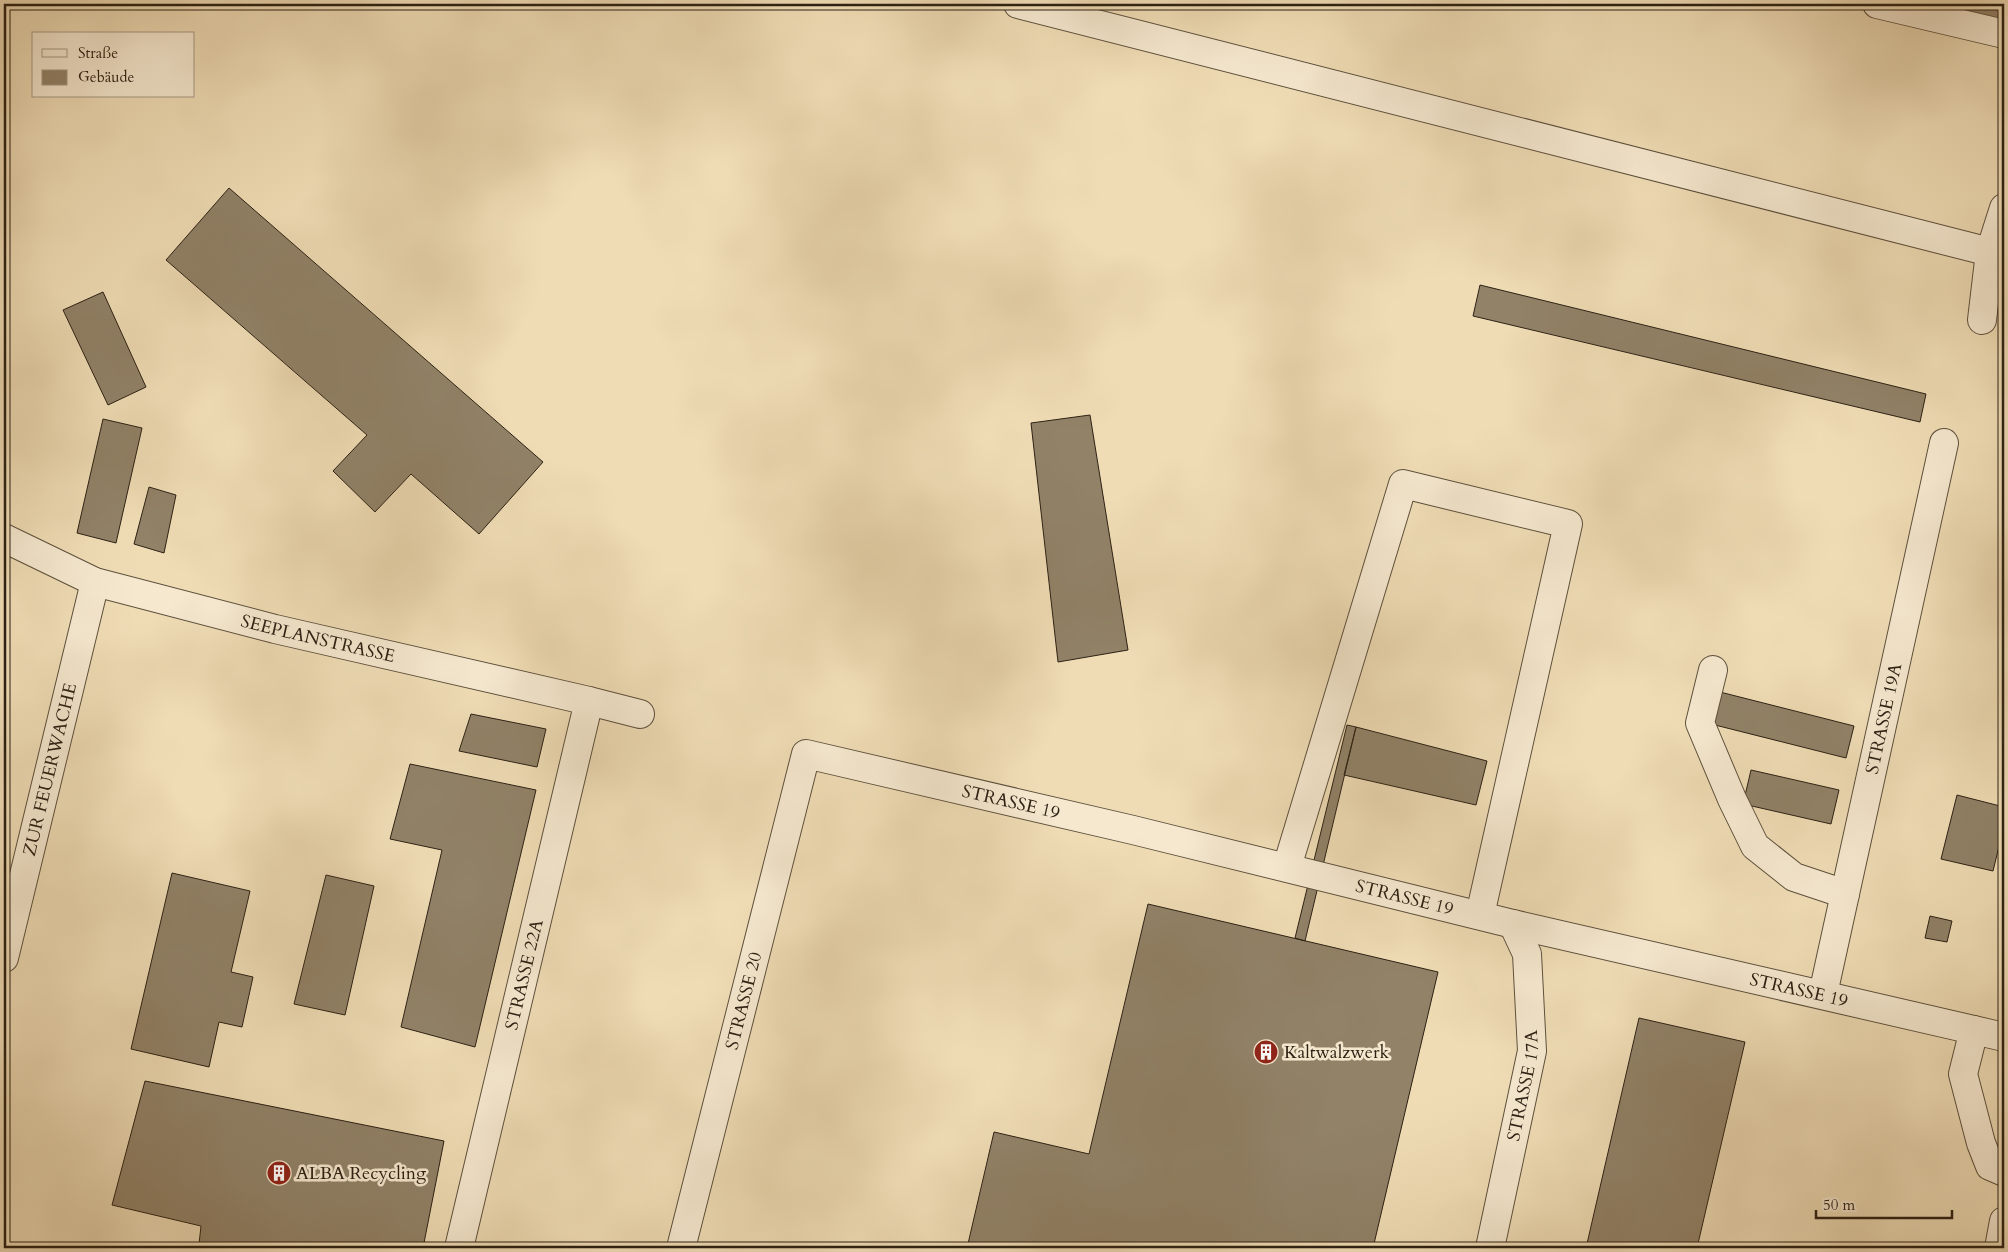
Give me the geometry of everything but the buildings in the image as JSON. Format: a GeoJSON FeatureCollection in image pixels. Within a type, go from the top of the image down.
{"type":"FeatureCollection","features":[{"type":"Feature","properties":{"kind":"street"},"geometry":{"type":"LineString","coordinates":[[1018,4],[1990,252]]}},
{"type":"Feature","properties":{"kind":"street"},"geometry":{"type":"LineString","coordinates":[[1877,4],[2004,34]]}},
{"type":"Feature","properties":{"kind":"street"},"geometry":{"type":"LineString","coordinates":[[1982,320],[1990,252],[2004,208]]}},
{"type":"Feature","properties":{"kind":"street","name":"STRASSE 19A"},"geometry":{"type":"LineString","coordinates":[[1823,994],[1944,444]]}},
{"type":"Feature","properties":{"kind":"street"},"geometry":{"type":"LineString","coordinates":[[1287,867],[1403,484],[1568,524],[1480,915]]}},
{"type":"Feature","properties":{"kind":"street","name":"SEEPLANSTRASSE"},"geometry":{"type":"LineString","coordinates":[[4,538],[95,582],[275,629],[640,714]]}},
{"type":"Feature","properties":{"kind":"street","name":"ZUR FEUERWACHE"},"geometry":{"type":"LineString","coordinates":[[4,958],[95,582]]}},
{"type":"Feature","properties":{"kind":"street"},"geometry":{"type":"LineString","coordinates":[[1713,670],[1700,723],[1732,799],[1755,846],[1794,877],[1845,894]]}},
{"type":"Feature","properties":{"kind":"street","name":"STRASSE 22A"},"geometry":{"type":"LineString","coordinates":[[458,1248],[589,701]]}},
{"type":"Feature","properties":{"kind":"street","name":"STRASSE 19"},"geometry":{"type":"LineString","coordinates":[[806,754],[1287,867],[1513,924],[2004,1037]]}},
{"type":"Feature","properties":{"kind":"street","name":"STRASSE 20"},"geometry":{"type":"LineString","coordinates":[[681,1248],[806,754]]}},
{"type":"Feature","properties":{"kind":"street","name":"STRASSE 17A"},"geometry":{"type":"LineString","coordinates":[[1490,1248],[1532,1051],[1527,954],[1513,924]]}},
{"type":"Feature","properties":{"kind":"street"},"geometry":{"type":"LineString","coordinates":[[1974,1030],[1963,1074],[1981,1143],[1990,1166],[2004,1172]]}},
{"type":"Feature","properties":{"kind":"street"},"geometry":{"type":"LineString","coordinates":[[1998,1248],[2004,1221]]}},
{"type":"Feature","properties":{"kind":"place","name":"Kaltwalzwerk"},"geometry":{"type":"Point","coordinates":[1266,1052]}},
{"type":"Feature","properties":{"kind":"place","name":"ALBA Recycling"},"geometry":{"type":"Point","coordinates":[279,1173]}}]}
